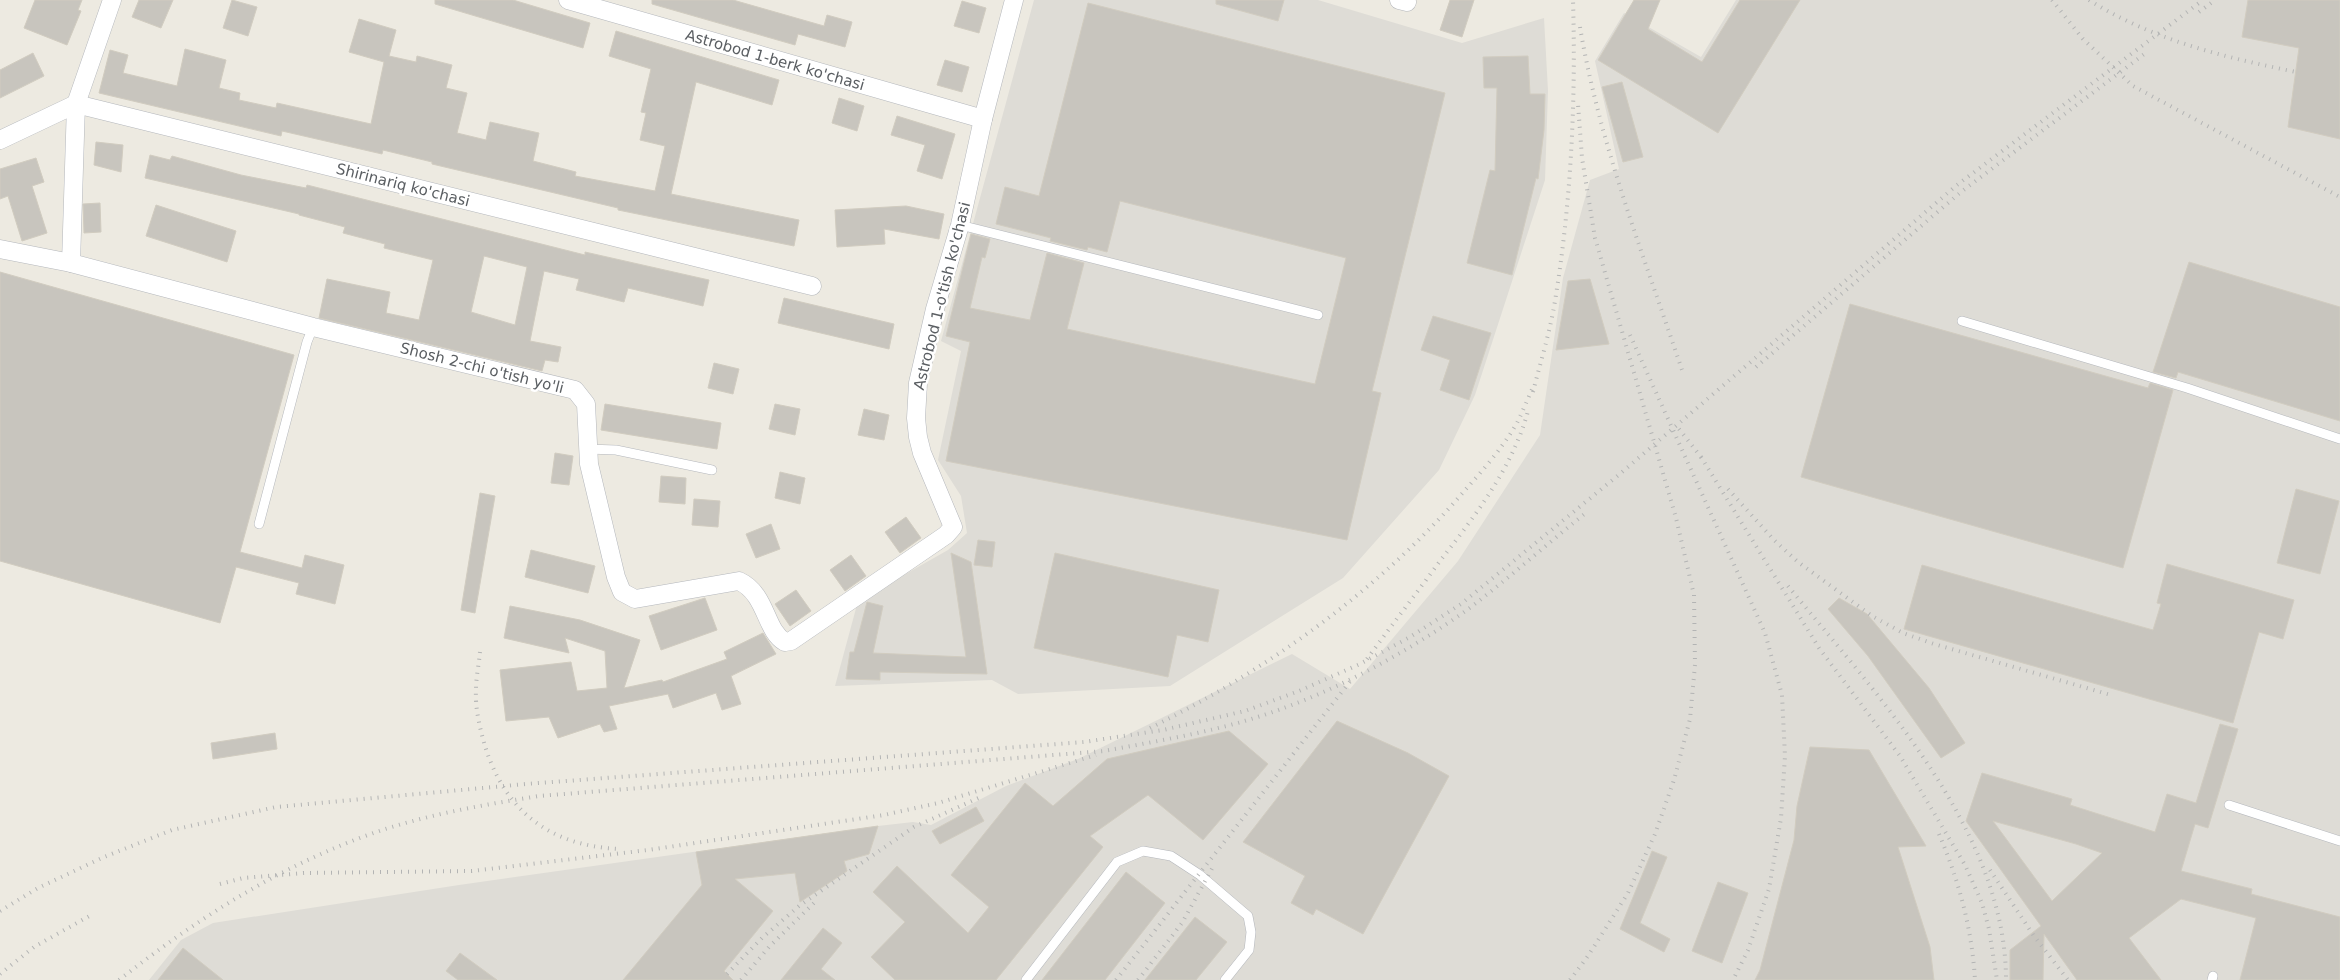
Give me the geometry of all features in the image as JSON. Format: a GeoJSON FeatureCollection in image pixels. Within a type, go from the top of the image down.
{"type":"FeatureCollection","features":[{"type":"Feature","properties":{"kind":"street"},"geometry":{"type":"LineString","coordinates":[[71,264],[76,104],[112,0]]}},
{"type":"Feature","properties":{"kind":"street","name":"Astrobod 1-berk ko'chasi"},"geometry":{"type":"LineString","coordinates":[[568,0],[982,119]]}},
{"type":"Feature","properties":{"kind":"street","name":"Astrobod 1-o'tish ko'chasi"},"geometry":{"type":"LineString","coordinates":[[778,636],[785,642],[798,638],[946,535],[953,527],[922,454],[916,418],[918,383],[935,310],[960,225],[982,119],[1014,0]]}},
{"type":"Feature","properties":{"kind":"street"},"geometry":{"type":"LineString","coordinates":[[0,140],[76,104]]}},
{"type":"Feature","properties":{"kind":"street","name":"Shirinariq ko'chasi"},"geometry":{"type":"LineString","coordinates":[[76,104],[812,286]]}},
{"type":"Feature","properties":{"kind":"street","name":"Shosh 2-chi o'tish yo'li"},"geometry":{"type":"LineString","coordinates":[[0,249],[71,264],[313,327],[574,390],[586,404],[587,449],[616,577],[622,592],[635,599],[739,581],[756,594],[778,636]]}},
{"type":"Feature","properties":{"kind":"lane"},"geometry":{"type":"LineString","coordinates":[[960,225],[1318,315]]}},
{"type":"Feature","properties":{"kind":"lane"},"geometry":{"type":"LineString","coordinates":[[1962,321],[2187,388],[2340,439]]}},
{"type":"Feature","properties":{"kind":"lane"},"geometry":{"type":"LineString","coordinates":[[259,524],[307,342],[313,327]]}},
{"type":"Feature","properties":{"kind":"lane"},"geometry":{"type":"LineString","coordinates":[[587,449],[616,450],[712,470]]}},
{"type":"Feature","properties":{"kind":"lane"},"geometry":{"type":"LineString","coordinates":[[2229,805],[2340,842]]}},
{"type":"Feature","properties":{"kind":"lane"},"geometry":{"type":"LineString","coordinates":[[1026,980],[1117,862],[1144,851],[1171,856],[1200,875],[1248,916],[1251,932],[1249,950],[1226,980]]}},
{"type":"Feature","properties":{"kind":"shaded area"},"geometry":{"type":"Polygon","coordinates":[[[1034,0],[1318,0],[1462,43],[1544,18],[1548,91],[1545,180],[1475,395],[1439,470],[1343,578],[1170,686],[1018,694],[992,680],[835,686],[858,601],[948,550],[967,533],[961,496],[938,460],[961,351],[941,341],[1034,0]]]}},
{"type":"Feature","properties":{"kind":"shaded area"},"geometry":{"type":"Polygon","coordinates":[[[1736,0],[2340,0],[2340,980],[149,980],[181,940],[213,923],[459,885],[878,826],[913,822],[931,825],[1006,786],[1078,759],[1292,654],[1350,689],[1458,561],[1540,435],[1563,278],[1590,180],[1619,169],[1595,61],[1624,13],[1701,57],[1736,0]]]}},
{"type":"Feature","properties":{"kind":"building"},"geometry":{"type":"Polygon","coordinates":[[[35,0],[82,0],[78,10],[81,11],[67,45],[24,28],[35,0]]]}},
{"type":"Feature","properties":{"kind":"building"},"geometry":{"type":"Polygon","coordinates":[[[139,0],[173,0],[161,28],[132,17],[139,0]]]}},
{"type":"Feature","properties":{"kind":"building"},"geometry":{"type":"Polygon","coordinates":[[[232,0],[257,7],[248,36],[223,28],[232,0]]]}},
{"type":"Feature","properties":{"kind":"building"},"geometry":{"type":"Polygon","coordinates":[[[435,0],[513,0],[590,23],[583,48],[435,4],[435,0]]]}},
{"type":"Feature","properties":{"kind":"building"},"geometry":{"type":"Polygon","coordinates":[[[652,0],[733,0],[824,26],[827,15],[852,22],[845,47],[798,34],[795,45],[652,4],[652,0]]]}},
{"type":"Feature","properties":{"kind":"building"},"geometry":{"type":"Polygon","coordinates":[[[1216,0],[1284,0],[1278,21],[1216,4],[1216,0]]]}},
{"type":"Feature","properties":{"kind":"building"},"geometry":{"type":"Polygon","coordinates":[[[1450,0],[1474,0],[1462,37],[1440,30],[1450,0]]]}},
{"type":"Feature","properties":{"kind":"building"},"geometry":{"type":"Polygon","coordinates":[[[1634,0],[1660,0],[1648,29],[1702,62],[1740,0],[1800,0],[1718,133],[1598,60],[1634,0]]]}},
{"type":"Feature","properties":{"kind":"building"},"geometry":{"type":"Polygon","coordinates":[[[2248,0],[2340,0],[2340,139],[2288,127],[2299,48],[2242,37],[2248,0]]]}},
{"type":"Feature","properties":{"kind":"building"},"geometry":{"type":"Polygon","coordinates":[[[962,1],[986,8],[979,33],[954,26],[962,1]]]}},
{"type":"Feature","properties":{"kind":"building"},"geometry":{"type":"Polygon","coordinates":[[[1088,3],[1445,93],[1372,391],[1381,393],[1347,540],[946,461],[970,342],[946,336],[971,234],[990,239],[985,258],[982,257],[970,308],[1030,320],[1047,253],[1084,263],[1067,329],[1315,384],[1346,258],[1120,201],[1107,252],[1088,247],[1087,250],[1050,241],[1051,238],[996,224],[1005,187],[1039,196],[1088,3]]]}},
{"type":"Feature","properties":{"kind":"building"},"geometry":{"type":"Polygon","coordinates":[[[359,19],[396,30],[389,56],[416,62],[417,56],[452,65],[446,88],[467,93],[457,133],[486,140],[490,122],[539,133],[533,161],[576,172],[575,176],[655,191],[665,146],[640,140],[646,113],[641,112],[651,69],[609,56],[616,31],[779,80],[772,105],[696,82],[671,194],[799,220],[794,246],[618,210],[618,208],[432,164],[432,162],[383,150],[382,154],[282,131],[281,136],[99,93],[110,50],[128,55],[123,73],[177,86],[185,49],[226,60],[219,88],[240,93],[239,100],[276,108],[277,103],[371,124],[384,62],[349,52],[359,19]]]}},
{"type":"Feature","properties":{"kind":"building"},"geometry":{"type":"Polygon","coordinates":[[[33,53],[44,76],[0,98],[0,70],[33,53]]]}},
{"type":"Feature","properties":{"kind":"building"},"geometry":{"type":"Polygon","coordinates":[[[1528,56],[1530,94],[1545,94],[1544,130],[1538,179],[1536,178],[1512,275],[1467,263],[1490,170],[1495,171],[1497,88],[1484,88],[1483,57],[1528,56]]]}},
{"type":"Feature","properties":{"kind":"building"},"geometry":{"type":"Polygon","coordinates":[[[945,60],[969,67],[962,92],[937,85],[945,60]]]}},
{"type":"Feature","properties":{"kind":"building"},"geometry":{"type":"Polygon","coordinates":[[[1622,82],[1643,157],[1623,162],[1602,87],[1622,82]]]}},
{"type":"Feature","properties":{"kind":"building"},"geometry":{"type":"Polygon","coordinates":[[[839,98],[864,106],[857,131],[832,123],[839,98]]]}},
{"type":"Feature","properties":{"kind":"building"},"geometry":{"type":"Polygon","coordinates":[[[897,116],[955,134],[942,179],[917,171],[925,145],[891,135],[897,116]]]}},
{"type":"Feature","properties":{"kind":"building"},"geometry":{"type":"Polygon","coordinates":[[[96,142],[123,145],[121,172],[94,165],[96,142]]]}},
{"type":"Feature","properties":{"kind":"building"},"geometry":{"type":"Polygon","coordinates":[[[150,155],[170,160],[172,156],[241,175],[306,188],[307,185],[585,255],[585,252],[709,280],[703,306],[628,288],[624,302],[576,290],[579,279],[544,271],[530,341],[561,347],[558,362],[545,360],[542,371],[319,318],[327,279],[390,292],[386,313],[419,320],[433,260],[384,248],[385,244],[343,233],[345,227],[299,214],[145,178],[150,155]],[[484,256],[471,312],[515,325],[527,267],[484,256]]]}},
{"type":"Feature","properties":{"kind":"building"},"geometry":{"type":"Polygon","coordinates":[[[36,158],[44,182],[32,186],[47,233],[22,241],[8,196],[0,199],[0,169],[36,158]]]}},
{"type":"Feature","properties":{"kind":"building"},"geometry":{"type":"Polygon","coordinates":[[[100,203],[101,232],[84,233],[83,204],[100,203]]]}},
{"type":"Feature","properties":{"kind":"building"},"geometry":{"type":"Polygon","coordinates":[[[156,205],[236,231],[227,262],[146,236],[156,205]]]}},
{"type":"Feature","properties":{"kind":"building"},"geometry":{"type":"Polygon","coordinates":[[[906,206],[944,214],[939,239],[884,229],[885,244],[837,247],[835,210],[906,206]]]}},
{"type":"Feature","properties":{"kind":"building"},"geometry":{"type":"Polygon","coordinates":[[[2189,262],[2340,307],[2340,421],[2178,372],[2176,378],[2153,372],[2189,262]]]}},
{"type":"Feature","properties":{"kind":"building"},"geometry":{"type":"Polygon","coordinates":[[[0,272],[294,355],[240,552],[302,568],[305,555],[344,565],[335,604],[296,594],[299,583],[236,567],[220,623],[0,561],[0,272]]]}},
{"type":"Feature","properties":{"kind":"building"},"geometry":{"type":"Polygon","coordinates":[[[1590,279],[1609,344],[1556,350],[1568,281],[1590,279]]]}},
{"type":"Feature","properties":{"kind":"building"},"geometry":{"type":"Polygon","coordinates":[[[784,298],[894,324],[889,349],[778,323],[784,298]]]}},
{"type":"Feature","properties":{"kind":"building"},"geometry":{"type":"Polygon","coordinates":[[[1850,304],[2148,388],[2150,383],[2173,390],[2123,568],[1801,477],[1850,304]]]}},
{"type":"Feature","properties":{"kind":"building"},"geometry":{"type":"Polygon","coordinates":[[[1433,316],[1491,333],[1469,400],[1440,390],[1450,360],[1421,350],[1433,316]]]}},
{"type":"Feature","properties":{"kind":"building"},"geometry":{"type":"Polygon","coordinates":[[[714,363],[739,369],[733,394],[708,388],[714,363]]]}},
{"type":"Feature","properties":{"kind":"building"},"geometry":{"type":"Polygon","coordinates":[[[605,404],[721,423],[717,449],[601,430],[605,404]]]}},
{"type":"Feature","properties":{"kind":"building"},"geometry":{"type":"Polygon","coordinates":[[[775,404],[800,409],[795,435],[769,429],[775,404]]]}},
{"type":"Feature","properties":{"kind":"building"},"geometry":{"type":"Polygon","coordinates":[[[864,409],[889,415],[884,440],[858,435],[864,409]]]}},
{"type":"Feature","properties":{"kind":"building"},"geometry":{"type":"Polygon","coordinates":[[[555,453],[573,456],[569,485],[551,483],[555,453]]]}},
{"type":"Feature","properties":{"kind":"building"},"geometry":{"type":"Polygon","coordinates":[[[780,472],[805,478],[800,504],[775,498],[780,472]]]}},
{"type":"Feature","properties":{"kind":"building"},"geometry":{"type":"Polygon","coordinates":[[[661,476],[686,478],[685,504],[659,502],[661,476]]]}},
{"type":"Feature","properties":{"kind":"building"},"geometry":{"type":"Polygon","coordinates":[[[2296,489],[2339,501],[2320,574],[2277,563],[2296,489]]]}},
{"type":"Feature","properties":{"kind":"building"},"geometry":{"type":"Polygon","coordinates":[[[480,493],[495,496],[475,613],[461,610],[480,493]]]}},
{"type":"Feature","properties":{"kind":"building"},"geometry":{"type":"Polygon","coordinates":[[[694,499],[720,501],[718,527],[692,525],[694,499]]]}},
{"type":"Feature","properties":{"kind":"building"},"geometry":{"type":"Polygon","coordinates":[[[906,517],[921,538],[900,553],[885,532],[906,517]]]}},
{"type":"Feature","properties":{"kind":"building"},"geometry":{"type":"Polygon","coordinates":[[[771,524],[780,549],[756,558],[746,534],[771,524]]]}},
{"type":"Feature","properties":{"kind":"building"},"geometry":{"type":"Polygon","coordinates":[[[978,540],[995,542],[992,567],[974,565],[978,540]]]}},
{"type":"Feature","properties":{"kind":"building"},"geometry":{"type":"Polygon","coordinates":[[[531,550],[595,566],[588,593],[525,577],[531,550]]]}},
{"type":"Feature","properties":{"kind":"building"},"geometry":{"type":"Polygon","coordinates":[[[951,553],[971,562],[987,674],[880,672],[880,680],[846,679],[850,652],[854,652],[867,602],[883,606],[873,653],[966,657],[951,553]]]}},
{"type":"Feature","properties":{"kind":"building"},"geometry":{"type":"Polygon","coordinates":[[[1055,553],[1219,590],[1208,642],[1177,635],[1168,677],[1034,648],[1055,553]]]}},
{"type":"Feature","properties":{"kind":"building"},"geometry":{"type":"Polygon","coordinates":[[[851,555],[866,576],[845,591],[830,570],[851,555]]]}},
{"type":"Feature","properties":{"kind":"building"},"geometry":{"type":"Polygon","coordinates":[[[2167,564],[2294,600],[2283,639],[2259,632],[2233,723],[1904,629],[1922,565],[2153,630],[2161,604],[2157,603],[2167,564]]]}},
{"type":"Feature","properties":{"kind":"building"},"geometry":{"type":"Polygon","coordinates":[[[796,590],[811,611],[790,626],[775,604],[796,590]]]}},
{"type":"Feature","properties":{"kind":"building"},"geometry":{"type":"Polygon","coordinates":[[[705,598],[717,630],[661,650],[649,616],[705,598]]]}},
{"type":"Feature","properties":{"kind":"building"},"geometry":{"type":"Polygon","coordinates":[[[1839,598],[1867,614],[1929,688],[1965,743],[1941,758],[1868,656],[1828,609],[1839,598]]]}},
{"type":"Feature","properties":{"kind":"building"},"geometry":{"type":"Polygon","coordinates":[[[510,606],[580,620],[640,640],[624,688],[662,680],[663,682],[727,659],[724,652],[763,633],[776,654],[731,676],[741,704],[722,710],[716,693],[673,708],[668,694],[609,706],[617,729],[604,732],[600,724],[558,738],[549,717],[506,721],[500,670],[571,662],[577,691],[607,688],[605,651],[565,638],[569,653],[504,638],[510,606]]]}},
{"type":"Feature","properties":{"kind":"building"},"geometry":{"type":"Polygon","coordinates":[[[1337,721],[1408,753],[1449,776],[1363,934],[1316,909],[1313,915],[1291,903],[1305,876],[1243,842],[1337,721]]]}},
{"type":"Feature","properties":{"kind":"building"},"geometry":{"type":"Polygon","coordinates":[[[2220,724],[2238,729],[2208,828],[2195,824],[2181,871],[2252,889],[2251,894],[2340,917],[2340,980],[2240,980],[2256,918],[2181,899],[2129,938],[2161,980],[2077,980],[2044,934],[2043,980],[2010,980],[2010,950],[2041,926],[1966,821],[1982,773],[2072,799],[2070,805],[2155,832],[2167,794],[2196,803],[2220,724]],[[1993,821],[2052,901],[2102,853],[1993,821]]]}},
{"type":"Feature","properties":{"kind":"building"},"geometry":{"type":"Polygon","coordinates":[[[1229,731],[1268,764],[1203,840],[1148,795],[1090,836],[1103,847],[996,980],[895,980],[871,957],[905,922],[873,892],[897,866],[968,933],[989,907],[951,875],[1025,783],[1053,806],[1107,759],[1229,731]]]}},
{"type":"Feature","properties":{"kind":"building"},"geometry":{"type":"Polygon","coordinates":[[[275,733],[277,749],[213,759],[211,743],[275,733]]]}},
{"type":"Feature","properties":{"kind":"building"},"geometry":{"type":"Polygon","coordinates":[[[1810,747],[1869,750],[1926,846],[1898,847],[1930,947],[1934,980],[1755,980],[1760,970],[1794,840],[1797,806],[1810,747]]]}},
{"type":"Feature","properties":{"kind":"building"},"geometry":{"type":"Polygon","coordinates":[[[976,807],[984,821],[940,844],[932,831],[976,807]]]}},
{"type":"Feature","properties":{"kind":"building"},"geometry":{"type":"Polygon","coordinates":[[[878,826],[869,854],[844,861],[847,871],[800,902],[795,873],[735,879],[773,911],[724,971],[733,980],[623,980],[702,885],[696,852],[878,826]]]}},
{"type":"Feature","properties":{"kind":"building"},"geometry":{"type":"Polygon","coordinates":[[[1652,851],[1667,857],[1640,923],[1670,939],[1664,952],[1620,929],[1652,851]]]}},
{"type":"Feature","properties":{"kind":"building"},"geometry":{"type":"Polygon","coordinates":[[[1126,872],[1165,903],[1105,980],[1042,980],[1126,872]]]}},
{"type":"Feature","properties":{"kind":"building"},"geometry":{"type":"Polygon","coordinates":[[[1718,882],[1748,893],[1722,963],[1692,951],[1718,882]]]}},
{"type":"Feature","properties":{"kind":"building"},"geometry":{"type":"Polygon","coordinates":[[[1195,917],[1227,942],[1196,980],[1145,980],[1195,917]]]}},
{"type":"Feature","properties":{"kind":"building"},"geometry":{"type":"Polygon","coordinates":[[[823,928],[842,943],[821,969],[835,980],[781,980],[823,928]]]}},
{"type":"Feature","properties":{"kind":"building"},"geometry":{"type":"Polygon","coordinates":[[[183,948],[223,980],[158,980],[183,948]]]}},
{"type":"Feature","properties":{"kind":"building"},"geometry":{"type":"Polygon","coordinates":[[[460,953],[497,980],[458,980],[446,971],[460,953]]]}},
{"type":"Feature","properties":{"kind":"railway"},"geometry":{"type":"LineString","coordinates":[[1533,392],[1552,318],[1565,231],[1573,115],[1573,0]]}},
{"type":"Feature","properties":{"kind":"railway"},"geometry":{"type":"LineString","coordinates":[[2052,0],[2083,39],[2133,86],[2340,197]]}},
{"type":"Feature","properties":{"kind":"railway"},"geometry":{"type":"LineString","coordinates":[[2089,0],[2113,14],[2163,36],[2215,53],[2296,72]]}},
{"type":"Feature","properties":{"kind":"railway"},"geometry":{"type":"LineString","coordinates":[[0,911],[38,888],[104,857],[172,830],[276,807],[526,784],[1084,742],[1163,730],[1245,711],[1299,691],[1360,664],[1410,637],[1461,604],[1621,473],[1957,185],[2203,0]]}},
{"type":"Feature","properties":{"kind":"railway"},"geometry":{"type":"LineString","coordinates":[[2199,12],[2215,0]]}},
{"type":"Feature","properties":{"kind":"railway"},"geometry":{"type":"LineString","coordinates":[[1580,27],[1599,115],[1611,159],[1683,373]]}},
{"type":"Feature","properties":{"kind":"railway"},"geometry":{"type":"LineString","coordinates":[[1756,367],[1961,192],[2147,52]]}},
{"type":"Feature","properties":{"kind":"railway"},"geometry":{"type":"LineString","coordinates":[[1570,980],[1588,956],[1628,893],[1655,834],[1674,780],[1690,719],[1695,665],[1694,595],[1676,518],[1595,238],[1582,158],[1578,104]]}},
{"type":"Feature","properties":{"kind":"railway"},"geometry":{"type":"LineString","coordinates":[[1630,335],[1765,633],[1782,695],[1785,756],[1781,818],[1769,889],[1748,950],[1733,980]]}},
{"type":"Feature","properties":{"kind":"railway"},"geometry":{"type":"LineString","coordinates":[[1150,728],[1236,681],[1279,653],[1360,593],[1398,560],[1433,525],[1493,458],[1517,423],[1534,385]]}},
{"type":"Feature","properties":{"kind":"railway"},"geometry":{"type":"LineString","coordinates":[[1367,659],[1492,490],[1513,452],[1528,411]]}},
{"type":"Feature","properties":{"kind":"railway"},"geometry":{"type":"LineString","coordinates":[[1679,429],[1705,462]]}},
{"type":"Feature","properties":{"kind":"railway"},"geometry":{"type":"LineString","coordinates":[[1701,457],[1819,648],[1900,756],[1965,865],[1982,903],[1989,929],[1997,980]]}},
{"type":"Feature","properties":{"kind":"railway"},"geometry":{"type":"LineString","coordinates":[[1728,489],[1774,540],[1798,562],[1872,616],[1903,633],[1934,644],[2111,695]]}},
{"type":"Feature","properties":{"kind":"railway"},"geometry":{"type":"LineString","coordinates":[[119,980],[202,920],[289,869],[352,841],[398,825],[444,813],[539,796],[1104,751],[1194,734],[1277,711],[1362,674],[1442,627],[1467,610],[1587,512]]}},
{"type":"Feature","properties":{"kind":"railway"},"geometry":{"type":"LineString","coordinates":[[1788,586],[1896,719],[1930,768],[1960,819],[1984,871],[2000,925],[2006,980]]}},
{"type":"Feature","properties":{"kind":"railway"},"geometry":{"type":"LineString","coordinates":[[480,652],[476,685],[478,715],[491,764],[502,785],[516,804],[532,819],[550,831],[571,840],[594,846],[620,849]]}},
{"type":"Feature","properties":{"kind":"railway"},"geometry":{"type":"LineString","coordinates":[[1116,980],[1352,679]]}},
{"type":"Feature","properties":{"kind":"railway"},"geometry":{"type":"LineString","coordinates":[[220,884],[243,878],[304,873],[472,871],[648,850],[884,815],[938,803],[1096,755]]}},
{"type":"Feature","properties":{"kind":"railway"},"geometry":{"type":"LineString","coordinates":[[727,974],[762,938],[799,906],[914,827],[983,796]]}},
{"type":"Feature","properties":{"kind":"railway"},"geometry":{"type":"LineString","coordinates":[[1939,834],[1953,869],[1968,924],[1975,980]]}},
{"type":"Feature","properties":{"kind":"railway"},"geometry":{"type":"LineString","coordinates":[[1138,980],[1182,923],[1214,865]]}},
{"type":"Feature","properties":{"kind":"railway"},"geometry":{"type":"LineString","coordinates":[[1990,870],[2034,936],[2068,980]]}},
{"type":"Feature","properties":{"kind":"railway"},"geometry":{"type":"LineString","coordinates":[[741,980],[769,947],[817,900]]}},
{"type":"Feature","properties":{"kind":"railway"},"geometry":{"type":"LineString","coordinates":[[0,974],[34,947],[93,914]]}}]}
